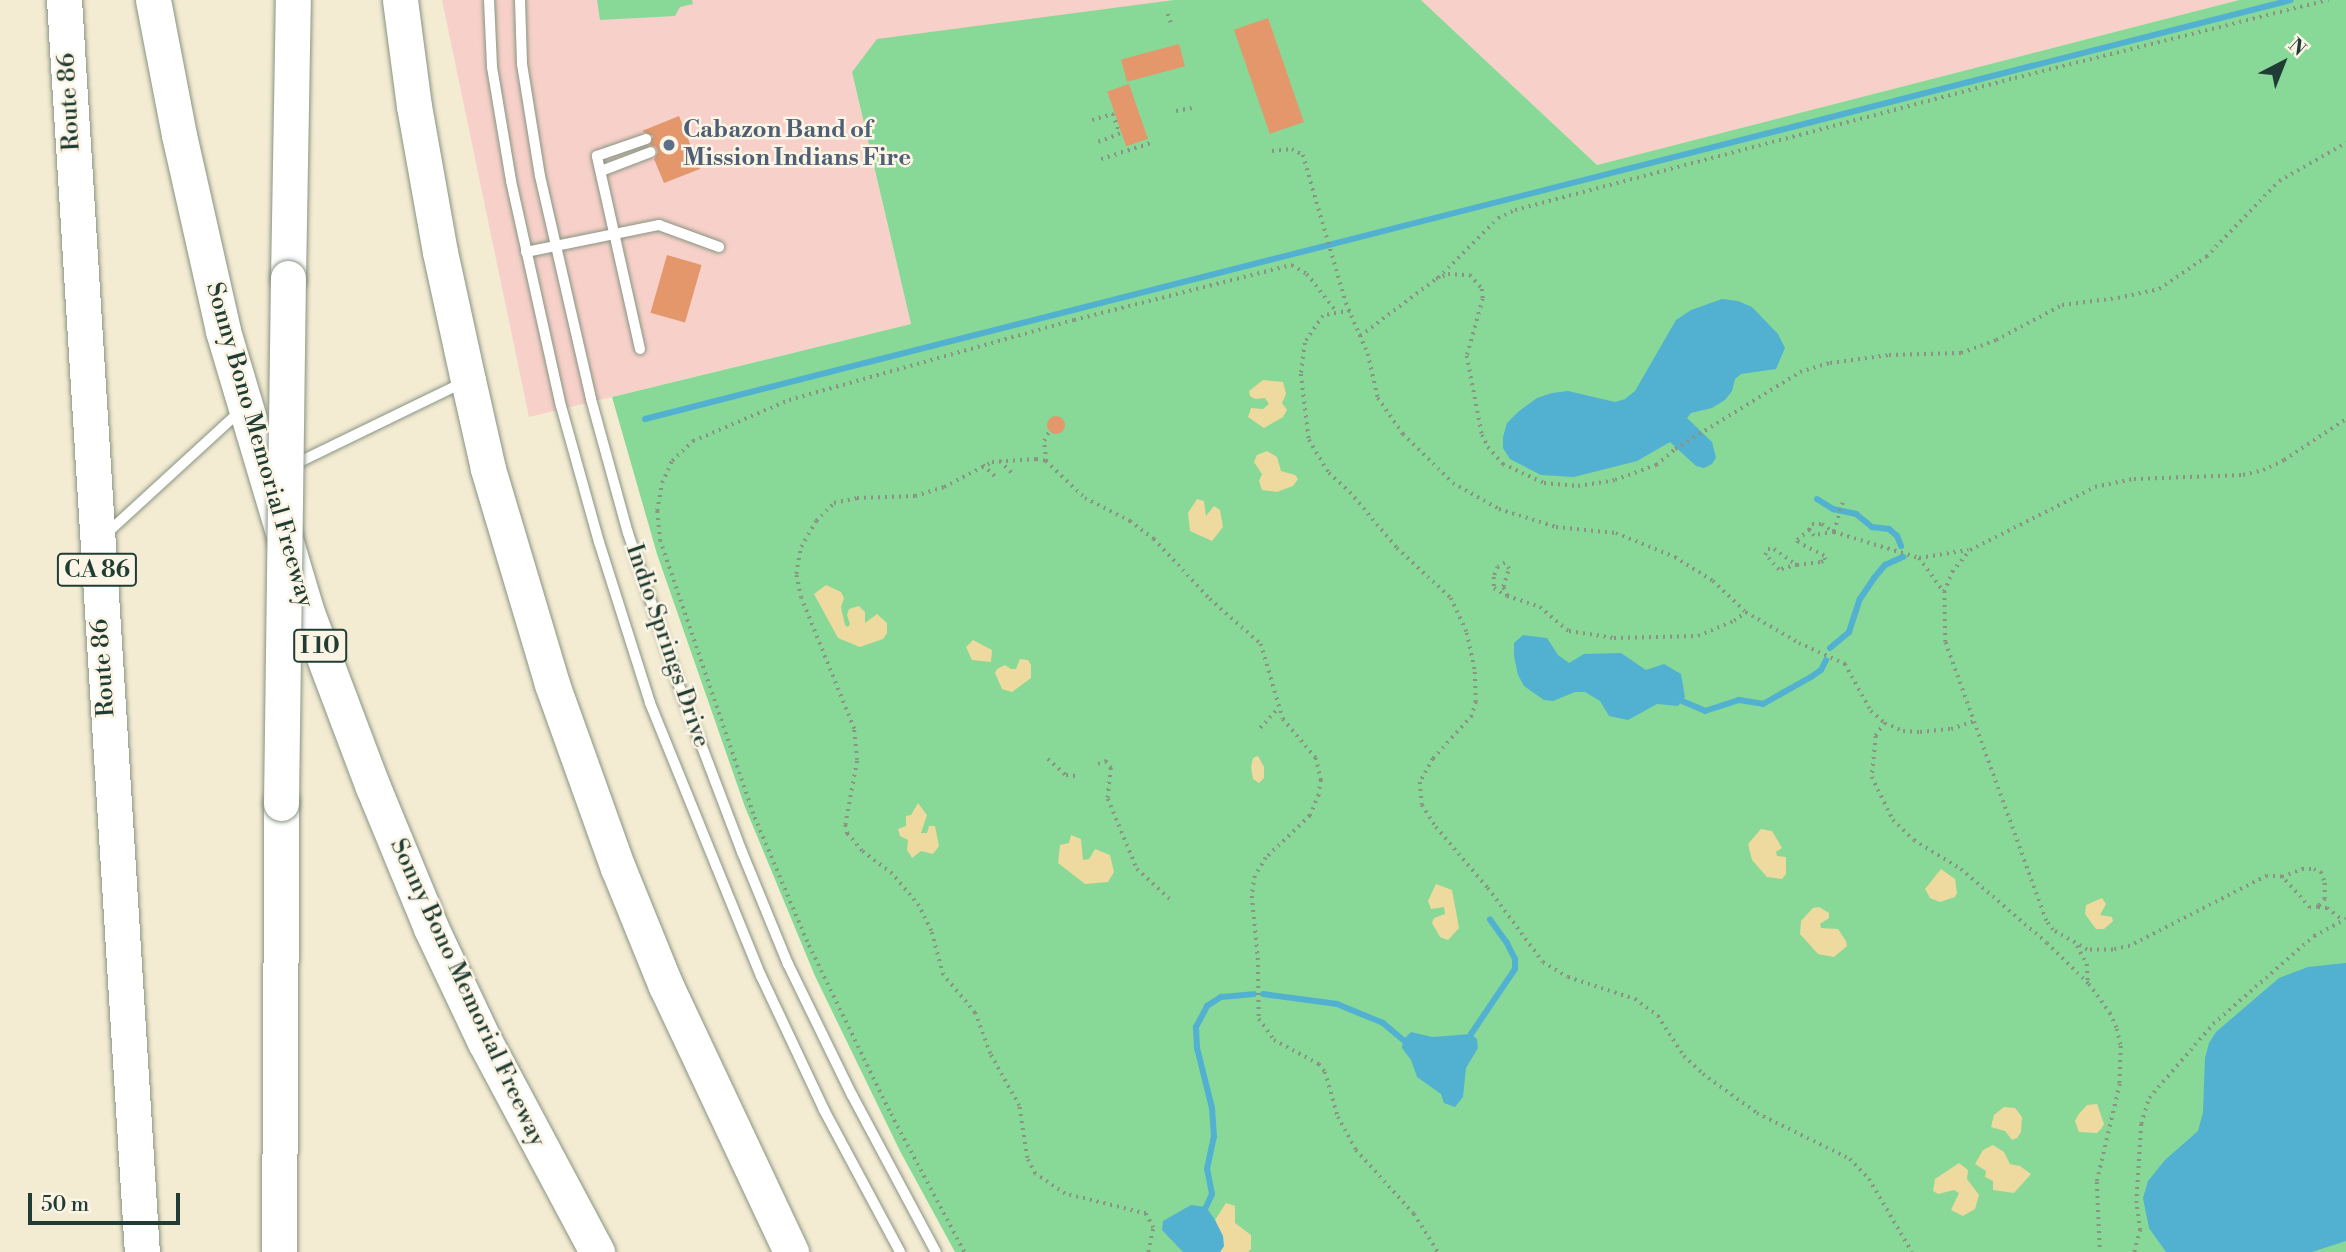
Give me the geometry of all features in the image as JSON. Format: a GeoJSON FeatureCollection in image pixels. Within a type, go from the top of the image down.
{"type":"FeatureCollection","features":[{"type":"Feature","properties":{"kind":"highway","name":"Route 86"},"geometry":{"type":"LineString","coordinates":[[64,0],[142,1252]]}},
{"type":"Feature","properties":{"kind":"highway","name":"Sonny Bono Memorial Freeway"},"geometry":{"type":"LineString","coordinates":[[153,0],[200,234],[244,407],[306,610],[373,787],[431,928],[490,1053],[597,1252]]}},
{"type":"Feature","properties":{"kind":"highway"},"geometry":{"type":"LineString","coordinates":[[279,1252],[281,803],[293,0]]}},
{"type":"Feature","properties":{"kind":"highway"},"geometry":{"type":"LineString","coordinates":[[400,0],[414,106],[438,239],[468,380],[488,469],[552,684],[618,868],[708,1079],[791,1252]]}},
{"type":"Feature","properties":{"kind":"lane","name":"Indio Springs Drive"},"geometry":{"type":"LineString","coordinates":[[489,0],[492,67],[510,181],[561,406],[599,542],[650,703],[761,976],[824,1110],[900,1252]]}},
{"type":"Feature","properties":{"kind":"lane","name":"Indio Springs Drive"},"geometry":{"type":"LineString","coordinates":[[520,0],[522,64],[540,176],[591,399],[628,533],[719,791],[788,964],[858,1107],[936,1252]]}},
{"type":"Feature","properties":{"kind":"lane"},"geometry":{"type":"LineString","coordinates":[[640,349],[597,156],[646,139]]}},
{"type":"Feature","properties":{"kind":"lane"},"geometry":{"type":"LineString","coordinates":[[601,171],[651,152]]}},
{"type":"Feature","properties":{"kind":"lane"},"geometry":{"type":"LineString","coordinates":[[526,252],[659,225],[719,247]]}},
{"type":"Feature","properties":{"kind":"lane"},"geometry":{"type":"LineString","coordinates":[[266,478],[468,380]]}},
{"type":"Feature","properties":{"kind":"lane"},"geometry":{"type":"LineString","coordinates":[[96,544],[244,407]]}},
{"type":"Feature","properties":{"kind":"path"},"geometry":{"type":"LineString","coordinates":[[1360,336],[1436,279],[1499,218],[1515,210],[2077,62],[2328,0]]}},
{"type":"Feature","properties":{"kind":"path"},"geometry":{"type":"LineString","coordinates":[[1168,14],[1171,23]]}},
{"type":"Feature","properties":{"kind":"path"},"geometry":{"type":"LineString","coordinates":[[1176,111],[1192,108]]}},
{"type":"Feature","properties":{"kind":"path"},"geometry":{"type":"LineString","coordinates":[[1091,120],[1113,114],[1117,123],[1120,134],[1097,142]]}},
{"type":"Feature","properties":{"kind":"path"},"geometry":{"type":"LineString","coordinates":[[1101,159],[1154,142]]}},
{"type":"Feature","properties":{"kind":"path"},"geometry":{"type":"LineString","coordinates":[[1436,279],[1448,274],[1470,275],[1482,289],[1481,308],[1467,356],[1482,435],[1503,464],[1544,483],[1578,486],[1643,472],[1763,393],[1810,368],[1889,355],[1961,353],[1996,340],[2062,305],[2130,296],[2159,289],[2206,257],[2279,181],[2346,143]]}},
{"type":"Feature","properties":{"kind":"path"},"geometry":{"type":"LineString","coordinates":[[1272,151],[1285,148],[1298,151],[1308,169],[1346,303],[1360,336],[1378,398],[1388,416],[1453,483],[1499,509],[1556,527],[1616,533],[1645,543],[1698,570],[1746,611],[1799,643],[1845,664],[1871,711],[1885,723],[1903,731],[1920,732],[1951,729],[1974,721]]}},
{"type":"Feature","properties":{"kind":"path"},"geometry":{"type":"LineString","coordinates":[[964,1252],[889,1111],[807,942],[772,862],[725,737],[660,541],[657,512],[662,483],[672,461],[693,441],[789,400],[1074,320],[1292,265],[1307,274],[1336,311]]}},
{"type":"Feature","properties":{"kind":"path"},"geometry":{"type":"LineString","coordinates":[[1350,311],[1336,311],[1316,322],[1305,342],[1301,358],[1309,440],[1329,473],[1350,492],[1397,548],[1451,598],[1467,634],[1475,672],[1476,702],[1472,716],[1433,759],[1420,782],[1422,805],[1436,827],[1488,888],[1544,962],[1558,973],[1621,993],[1644,1004],[1658,1016],[1684,1056],[1703,1074],[1757,1113],[1850,1159],[1869,1179],[1912,1252]]}},
{"type":"Feature","properties":{"kind":"path"},"geometry":{"type":"LineString","coordinates":[[1797,565],[1774,549],[1768,549],[1765,555],[1779,570],[1797,565],[1812,565],[1825,560],[1820,553],[1798,543],[1797,540],[1812,524],[1822,524],[1834,532],[1919,558],[1970,550],[2095,487],[2114,481],[2243,475],[2263,470],[2284,460],[2346,419]]}},
{"type":"Feature","properties":{"kind":"path"},"geometry":{"type":"LineString","coordinates":[[1046,461],[1044,441],[1049,432]]}},
{"type":"Feature","properties":{"kind":"path"},"geometry":{"type":"LineString","coordinates":[[1148,1252],[1153,1228],[1146,1214],[1065,1194],[1035,1174],[1027,1158],[1019,1106],[990,1054],[975,1013],[943,975],[926,919],[892,874],[852,842],[845,825],[857,760],[850,713],[801,598],[796,574],[801,547],[816,521],[834,503],[858,498],[915,496],[944,487],[983,466],[1000,461],[1036,458],[1046,461],[1085,498],[1130,521],[1154,539],[1210,599],[1250,633],[1267,657],[1283,719],[1316,758],[1321,780],[1320,795],[1310,816],[1266,858],[1255,876],[1251,897],[1258,958],[1259,1019],[1274,1040],[1319,1063],[1325,1072],[1338,1117],[1356,1150],[1414,1214],[1438,1252]]}},
{"type":"Feature","properties":{"kind":"path"},"geometry":{"type":"LineString","coordinates":[[1000,461],[1015,476]]}},
{"type":"Feature","properties":{"kind":"path"},"geometry":{"type":"LineString","coordinates":[[983,466],[998,479]]}},
{"type":"Feature","properties":{"kind":"path"},"geometry":{"type":"LineString","coordinates":[[1834,532],[1843,503]]}},
{"type":"Feature","properties":{"kind":"path"},"geometry":{"type":"LineString","coordinates":[[1809,530],[1814,536],[1834,532]]}},
{"type":"Feature","properties":{"kind":"path"},"geometry":{"type":"LineString","coordinates":[[1970,550],[1952,572],[1944,592],[1945,642],[2046,921],[2076,945],[2087,964],[2089,984]]}},
{"type":"Feature","properties":{"kind":"path"},"geometry":{"type":"LineString","coordinates":[[1919,558],[1944,592]]}},
{"type":"Feature","properties":{"kind":"path"},"geometry":{"type":"LineString","coordinates":[[1507,596],[1503,587],[1509,569],[1505,563],[1498,566],[1494,588],[1507,596],[1540,607],[1569,631],[1614,638],[1698,636],[1734,621],[1746,611]]}},
{"type":"Feature","properties":{"kind":"path"},"geometry":{"type":"LineString","coordinates":[[1260,728],[1279,708]]}},
{"type":"Feature","properties":{"kind":"path"},"geometry":{"type":"LineString","coordinates":[[1885,723],[1876,736],[1872,777],[1893,820],[1914,840],[1961,869],[2047,943],[2089,984],[2110,1013],[2117,1029],[2122,1063],[2116,1108],[2097,1182],[2100,1252]]}},
{"type":"Feature","properties":{"kind":"path"},"geometry":{"type":"LineString","coordinates":[[1048,758],[1066,775],[1073,778],[1077,776]]}},
{"type":"Feature","properties":{"kind":"path"},"geometry":{"type":"LineString","coordinates":[[1098,764],[1106,761],[1111,768],[1108,799],[1136,869],[1170,899]]}},
{"type":"Feature","properties":{"kind":"path"},"geometry":{"type":"LineString","coordinates":[[2076,945],[2099,951],[2130,946],[2267,876],[2282,877],[2302,869],[2321,872],[2325,883],[2325,899],[2318,907]]}},
{"type":"Feature","properties":{"kind":"path"},"geometry":{"type":"LineString","coordinates":[[2134,1252],[2140,1230],[2136,1192],[2141,1124],[2149,1098],[2213,1024],[2314,936],[2344,920],[2327,908],[2310,908],[2300,901],[2282,877]]}},
{"type":"Feature","properties":{"kind":"shaded area"},"geometry":{"type":"Polygon","coordinates":[[[442,0],[1174,0],[852,72],[911,324],[529,417],[442,0]]]}},
{"type":"Feature","properties":{"kind":"shaded area"},"geometry":{"type":"Polygon","coordinates":[[[1421,0],[2239,0],[1597,165],[1421,0]]]}},
{"type":"Feature","properties":{"kind":"green space"},"geometry":{"type":"Polygon","coordinates":[[[597,0],[692,0],[693,4],[680,7],[675,16],[600,20],[597,0]]]}},
{"type":"Feature","properties":{"kind":"green space"},"geometry":{"type":"Polygon","coordinates":[[[1174,0],[1421,0],[1597,165],[2239,0],[2346,0],[2346,1252],[955,1252],[900,1151],[815,976],[745,807],[657,554],[612,397],[911,324],[852,72],[877,39],[1174,0]]]}},
{"type":"Feature","properties":{"kind":"sand"},"geometry":{"type":"Polygon","coordinates":[[[1263,380],[1283,382],[1286,394],[1282,403],[1287,410],[1283,417],[1264,428],[1248,417],[1251,408],[1263,409],[1269,404],[1265,398],[1255,399],[1250,396],[1249,391],[1263,380]]]}},
{"type":"Feature","properties":{"kind":"sand"},"geometry":{"type":"Polygon","coordinates":[[[1267,451],[1277,457],[1281,471],[1295,475],[1298,479],[1293,486],[1277,492],[1262,490],[1259,481],[1262,474],[1254,462],[1257,455],[1267,451]]]}},
{"type":"Feature","properties":{"kind":"sand"},"geometry":{"type":"Polygon","coordinates":[[[1197,499],[1204,501],[1206,516],[1214,506],[1220,510],[1223,527],[1212,541],[1190,531],[1188,513],[1197,499]]]}},
{"type":"Feature","properties":{"kind":"sand"},"geometry":{"type":"Polygon","coordinates":[[[826,585],[841,592],[844,598],[841,607],[845,625],[848,627],[850,624],[847,615],[849,609],[859,606],[865,612],[865,623],[877,614],[887,623],[887,633],[883,639],[860,647],[838,638],[814,594],[826,585]]]}},
{"type":"Feature","properties":{"kind":"sand"},"geometry":{"type":"Polygon","coordinates":[[[973,640],[992,650],[991,662],[972,660],[966,647],[973,640]]]}},
{"type":"Feature","properties":{"kind":"sand"},"geometry":{"type":"Polygon","coordinates":[[[1020,659],[1028,660],[1031,665],[1031,678],[1012,692],[1002,689],[995,673],[997,669],[1005,665],[1016,669],[1020,659]]]}},
{"type":"Feature","properties":{"kind":"sand"},"geometry":{"type":"Polygon","coordinates":[[[1258,756],[1264,767],[1264,778],[1259,783],[1253,779],[1251,767],[1253,758],[1258,756]]]}},
{"type":"Feature","properties":{"kind":"sand"},"geometry":{"type":"Polygon","coordinates":[[[918,803],[927,815],[921,833],[927,833],[929,826],[935,826],[939,846],[933,854],[921,851],[912,858],[907,850],[908,840],[900,836],[898,829],[906,826],[906,816],[911,815],[918,803]]]}},
{"type":"Feature","properties":{"kind":"sand"},"geometry":{"type":"Polygon","coordinates":[[[1761,829],[1772,831],[1782,848],[1776,852],[1777,856],[1786,857],[1786,874],[1782,879],[1767,877],[1752,860],[1748,844],[1761,829]]]}},
{"type":"Feature","properties":{"kind":"sand"},"geometry":{"type":"Polygon","coordinates":[[[1071,835],[1081,839],[1083,860],[1089,859],[1095,849],[1110,855],[1114,872],[1108,882],[1085,884],[1058,863],[1060,845],[1069,843],[1071,835]]]}},
{"type":"Feature","properties":{"kind":"sand"},"geometry":{"type":"Polygon","coordinates":[[[1941,869],[1955,879],[1957,893],[1955,897],[1940,902],[1930,898],[1925,889],[1941,869]]]}},
{"type":"Feature","properties":{"kind":"sand"},"geometry":{"type":"Polygon","coordinates":[[[1436,884],[1452,890],[1459,928],[1448,940],[1440,937],[1432,923],[1434,918],[1445,914],[1444,907],[1431,909],[1428,901],[1436,884]]]}},
{"type":"Feature","properties":{"kind":"sand"},"geometry":{"type":"Polygon","coordinates":[[[2102,898],[2106,904],[2100,915],[2112,917],[2113,921],[2104,929],[2096,929],[2085,914],[2086,905],[2102,898]]]}},
{"type":"Feature","properties":{"kind":"sand"},"geometry":{"type":"Polygon","coordinates":[[[1819,907],[1829,913],[1829,918],[1820,924],[1821,928],[1838,929],[1846,941],[1847,946],[1834,957],[1818,954],[1800,934],[1801,921],[1813,908],[1819,907]]]}},
{"type":"Feature","properties":{"kind":"sand"},"geometry":{"type":"Polygon","coordinates":[[[2097,1104],[2104,1124],[2101,1129],[2097,1133],[2079,1132],[2075,1121],[2078,1115],[2087,1105],[2097,1104]]]}},
{"type":"Feature","properties":{"kind":"sand"},"geometry":{"type":"Polygon","coordinates":[[[2004,1107],[2015,1108],[2022,1117],[2021,1132],[2012,1140],[2005,1131],[1991,1127],[1994,1115],[2004,1107]]]}},
{"type":"Feature","properties":{"kind":"sand"},"geometry":{"type":"Polygon","coordinates":[[[1993,1145],[2004,1152],[2010,1164],[2020,1166],[2031,1174],[2014,1193],[1993,1190],[1993,1181],[1985,1177],[1986,1171],[1975,1164],[1983,1150],[1993,1145]]]}},
{"type":"Feature","properties":{"kind":"sand"},"geometry":{"type":"Polygon","coordinates":[[[1959,1163],[1968,1170],[1967,1179],[1979,1195],[1975,1209],[1963,1216],[1951,1210],[1959,1193],[1954,1190],[1938,1194],[1933,1191],[1935,1179],[1959,1163]]]}},
{"type":"Feature","properties":{"kind":"sand"},"geometry":{"type":"Polygon","coordinates":[[[1226,1203],[1235,1206],[1235,1223],[1251,1235],[1251,1249],[1248,1252],[1220,1252],[1224,1246],[1215,1220],[1226,1203]]]}},
{"type":"Feature","properties":{"kind":"water"},"geometry":{"type":"Polygon","coordinates":[[[1722,299],[1738,301],[1752,307],[1778,334],[1785,348],[1776,369],[1741,374],[1735,379],[1732,391],[1725,400],[1712,408],[1691,413],[1687,418],[1712,442],[1716,458],[1712,464],[1704,468],[1696,466],[1670,442],[1637,461],[1574,477],[1541,475],[1510,459],[1503,448],[1503,437],[1507,423],[1518,412],[1537,398],[1568,391],[1615,402],[1625,399],[1635,391],[1676,320],[1691,310],[1722,299]]]}},
{"type":"Feature","properties":{"kind":"water"},"geometry":{"type":"Polygon","coordinates":[[[1523,635],[1547,638],[1558,655],[1569,663],[1584,654],[1621,653],[1646,670],[1664,664],[1681,674],[1685,697],[1678,706],[1657,704],[1628,720],[1609,716],[1600,701],[1585,692],[1575,692],[1553,701],[1544,700],[1524,686],[1518,675],[1514,643],[1523,635]]]}},
{"type":"Feature","properties":{"kind":"water"},"geometry":{"type":"Polygon","coordinates":[[[2346,963],[2346,1241],[2312,1252],[2166,1252],[2149,1228],[2143,1198],[2148,1181],[2165,1160],[2198,1131],[2203,1112],[2205,1058],[2209,1043],[2216,1032],[2279,978],[2308,967],[2346,963]]]}},
{"type":"Feature","properties":{"kind":"water"},"geometry":{"type":"Polygon","coordinates":[[[1411,1032],[1432,1037],[1471,1034],[1477,1039],[1478,1048],[1466,1068],[1463,1097],[1455,1107],[1444,1103],[1441,1094],[1417,1077],[1411,1060],[1402,1048],[1403,1040],[1411,1032]]]}},
{"type":"Feature","properties":{"kind":"water"},"geometry":{"type":"Polygon","coordinates":[[[1191,1205],[1206,1207],[1215,1220],[1223,1236],[1224,1246],[1220,1252],[1183,1252],[1162,1230],[1163,1221],[1191,1205]]]}},
{"type":"Feature","properties":{"kind":"building"},"geometry":{"type":"Polygon","coordinates":[[[1268,18],[1304,122],[1270,134],[1234,30],[1268,18]]]}},
{"type":"Feature","properties":{"kind":"building"},"geometry":{"type":"Polygon","coordinates":[[[1179,44],[1185,66],[1127,82],[1121,60],[1179,44]]]}},
{"type":"Feature","properties":{"kind":"building"},"geometry":{"type":"Polygon","coordinates":[[[1129,84],[1148,139],[1126,146],[1107,91],[1129,84]]]}},
{"type":"Feature","properties":{"kind":"building","name":"Cabazon Band of Mission Indians Fire"},"geometry":{"type":"Polygon","coordinates":[[[679,116],[700,169],[664,183],[654,159],[658,152],[656,147],[650,145],[653,136],[642,131],[679,116]]]}},
{"type":"Feature","properties":{"kind":"building"},"geometry":{"type":"Polygon","coordinates":[[[667,255],[702,265],[685,323],[650,313],[667,255]]]}},
{"type":"Feature","properties":{"kind":"building"},"geometry":{"type":"Polygon","coordinates":[[[1052,416],[1060,416],[1065,425],[1063,432],[1052,434],[1047,429],[1047,421],[1052,416]]]}},
{"type":"Feature","properties":{"kind":"waterway"},"geometry":{"type":"LineString","coordinates":[[645,419],[2291,0]]}},
{"type":"Feature","properties":{"kind":"waterway"},"geometry":{"type":"LineString","coordinates":[[1817,499],[1833,509],[1856,514],[1872,527],[1889,529],[1897,536],[1901,546]]}},
{"type":"Feature","properties":{"kind":"waterway"},"geometry":{"type":"LineString","coordinates":[[1830,648],[1849,632],[1860,599],[1874,578],[1885,565],[1903,557]]}},
{"type":"Feature","properties":{"kind":"waterway"},"geometry":{"type":"LineString","coordinates":[[1682,701],[1705,711],[1739,700],[1763,704],[1811,677],[1821,670],[1826,660]]}},
{"type":"Feature","properties":{"kind":"waterway"},"geometry":{"type":"LineString","coordinates":[[1471,1034],[1515,969],[1515,959],[1507,943],[1490,920]]}},
{"type":"Feature","properties":{"kind":"waterway"},"geometry":{"type":"LineString","coordinates":[[1206,1207],[1212,1194],[1207,1169],[1214,1137],[1212,1108],[1197,1048],[1196,1027],[1207,1006],[1221,997],[1254,994]]}},
{"type":"Feature","properties":{"kind":"waterway"},"geometry":{"type":"LineString","coordinates":[[1263,994],[1337,1004],[1383,1023],[1403,1040]]}},
{"type":"Feature","properties":{"kind":"place","name":"Cabazon Band of Mission Indians Fire"},"geometry":{"type":"Point","coordinates":[669,145]}}]}
